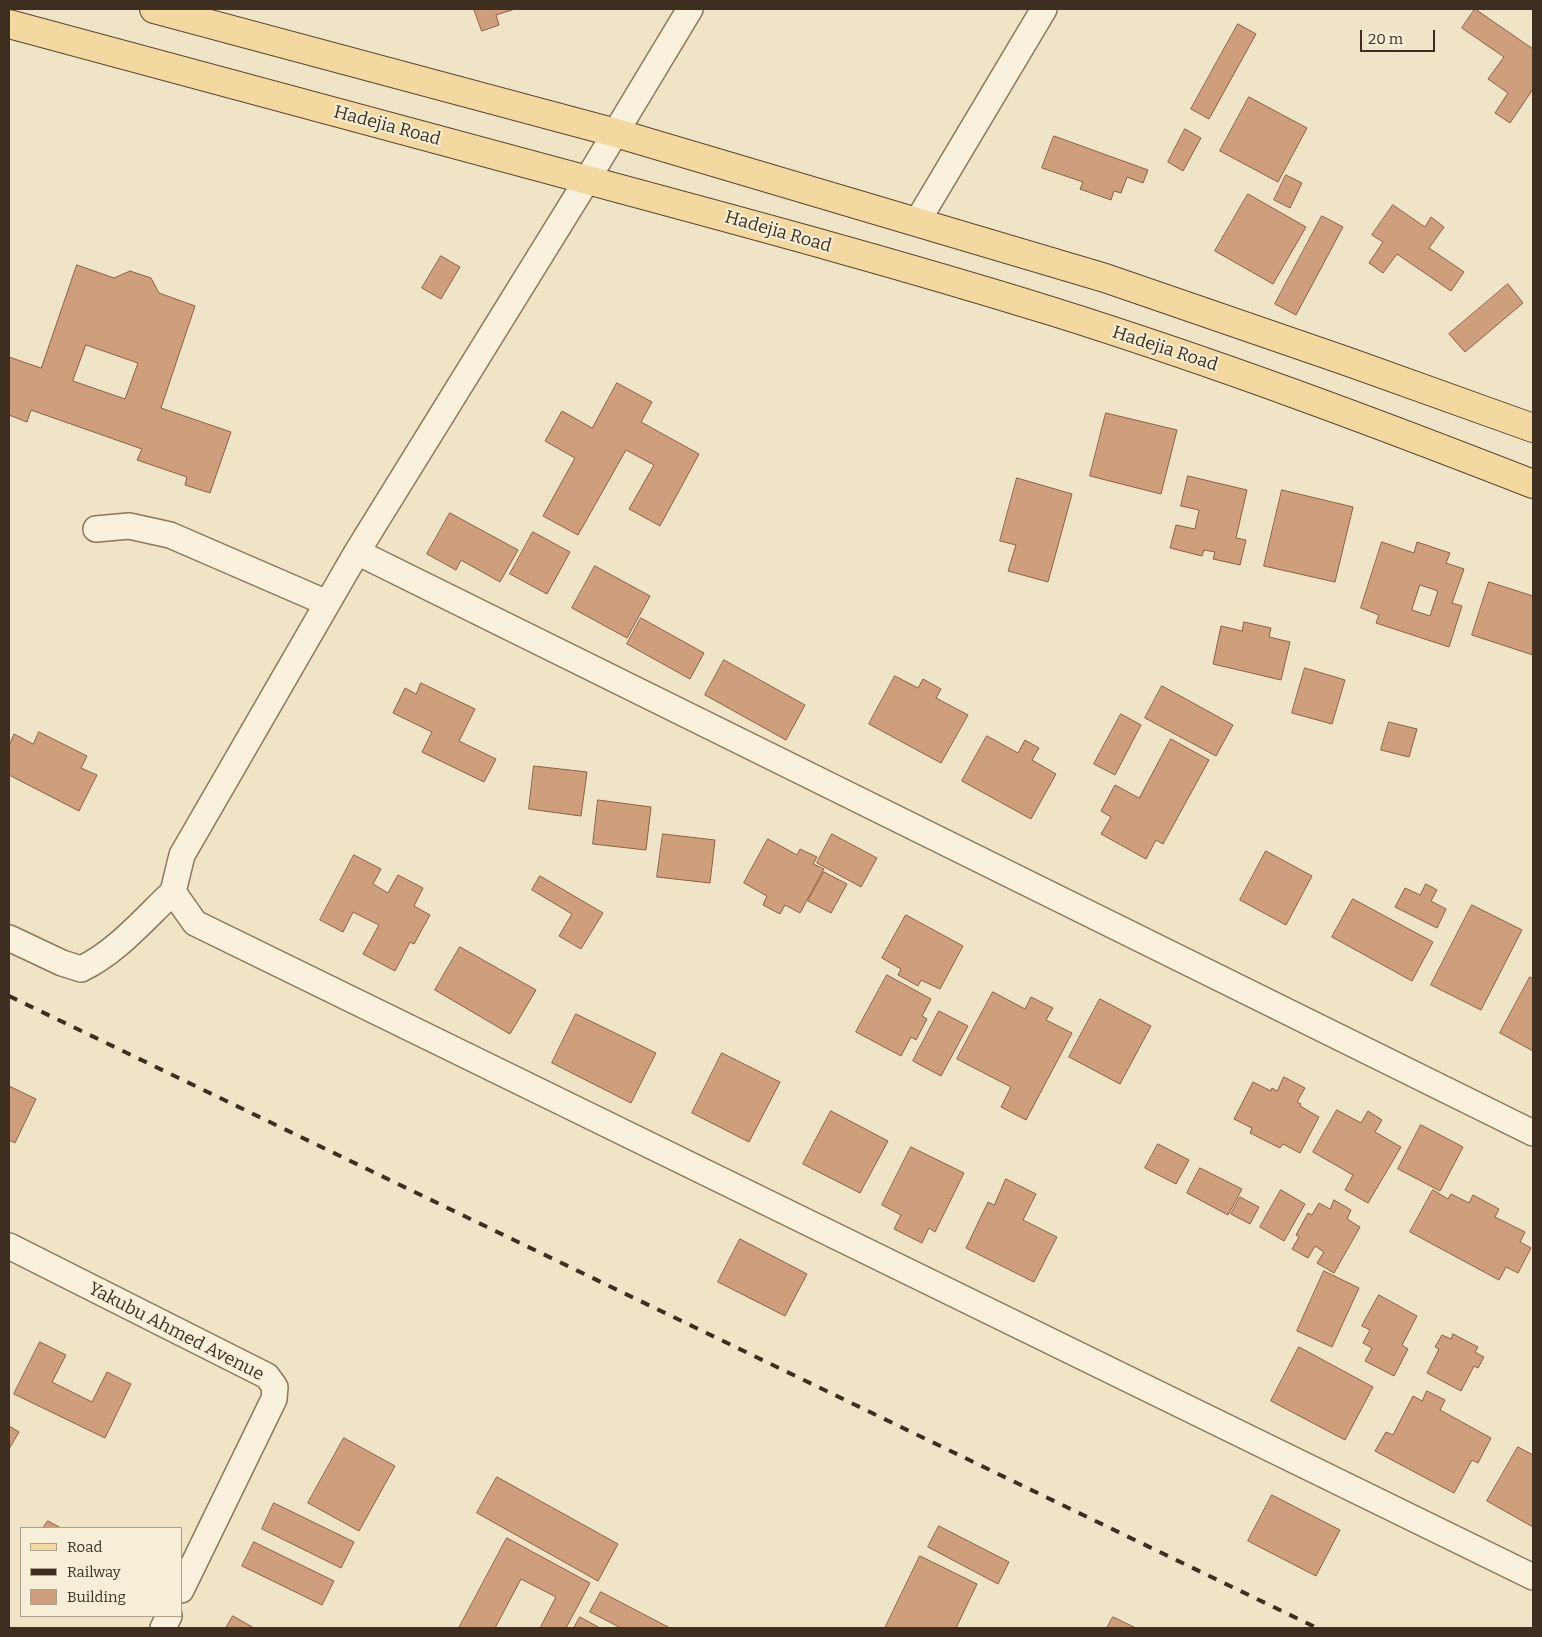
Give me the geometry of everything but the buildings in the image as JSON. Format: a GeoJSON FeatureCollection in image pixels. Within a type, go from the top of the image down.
{"type":"FeatureCollection","features":[{"type":"Feature","properties":{"kind":"main road"},"geometry":{"type":"LineString","coordinates":[[154,9],[616,133],[1104,278],[1346,361],[1533,428]]}},
{"type":"Feature","properties":{"kind":"main road","name":"Hadejia Road"},"geometry":{"type":"LineString","coordinates":[[9,24],[821,244],[1050,311],[1202,361],[1405,434],[1533,484]]}},
{"type":"Feature","properties":{"kind":"street"},"geometry":{"type":"LineString","coordinates":[[9,938],[62,963],[82,969],[95,963],[112,949],[173,892],[182,855],[327,603],[588,180],[690,9]]}},
{"type":"Feature","properties":{"kind":"street"},"geometry":{"type":"LineString","coordinates":[[917,222],[1044,9]]}},
{"type":"Feature","properties":{"kind":"street"},"geometry":{"type":"LineString","coordinates":[[96,529],[130,526],[170,535],[327,603]]}},
{"type":"Feature","properties":{"kind":"street"},"geometry":{"type":"LineString","coordinates":[[357,552],[1533,1133]]}},
{"type":"Feature","properties":{"kind":"street"},"geometry":{"type":"LineString","coordinates":[[173,892],[195,922],[1533,1577]]}},
{"type":"Feature","properties":{"kind":"street","name":"Yakubu Ahmed Avenue"},"geometry":{"type":"LineString","coordinates":[[9,1246],[267,1376],[275,1387],[274,1399],[182,1588]]}},
{"type":"Feature","properties":{"kind":"street"},"geometry":{"type":"LineString","coordinates":[[162,1628],[168,1617]]}},
{"type":"Feature","properties":{"kind":"railway"},"geometry":{"type":"LineString","coordinates":[[9,996],[1317,1628]]}}]}
